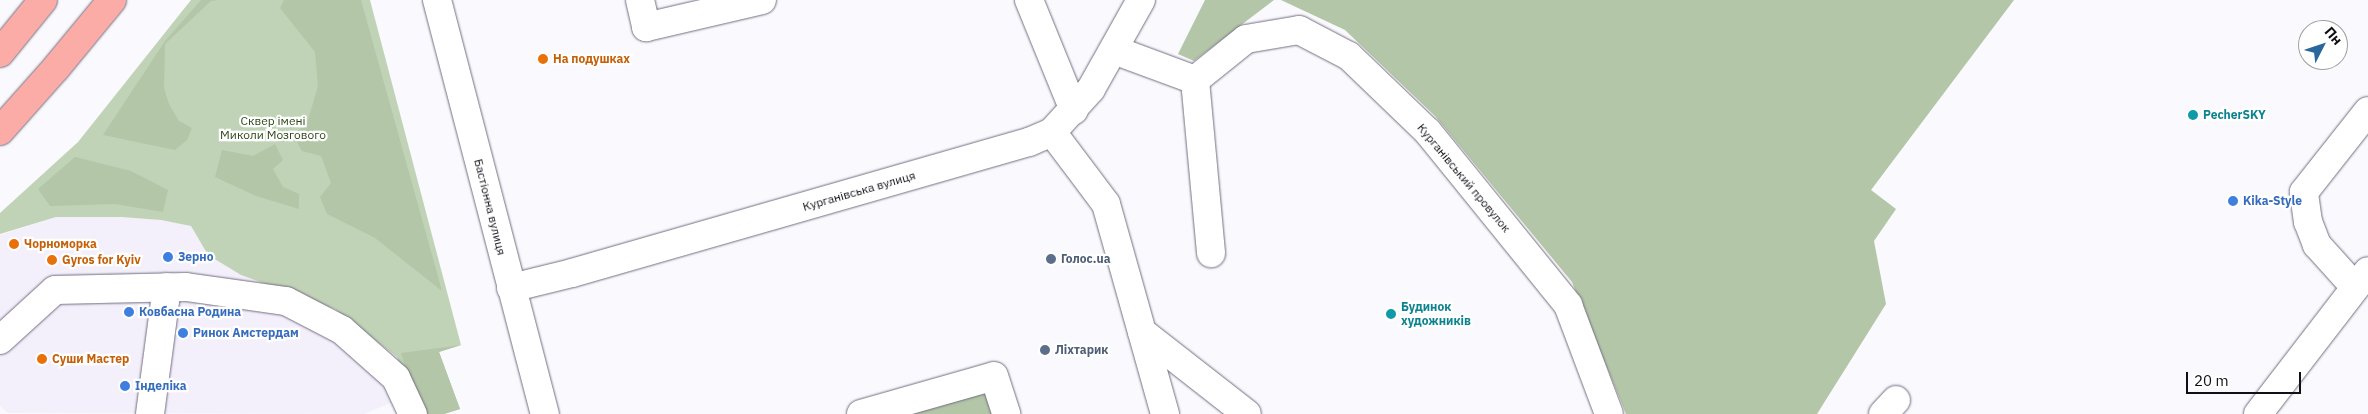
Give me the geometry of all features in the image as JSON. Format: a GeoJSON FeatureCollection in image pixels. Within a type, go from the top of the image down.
{"type":"FeatureCollection","features":[{"type":"Feature","properties":{"kind":"main road"},"geometry":{"type":"LineString","coordinates":[[0,53],[43,0]]}},
{"type":"Feature","properties":{"kind":"main road"},"geometry":{"type":"LineString","coordinates":[[0,131],[56,68],[112,0]]}},
{"type":"Feature","properties":{"kind":"street","name":"Бастіонна вулиця"},"geometry":{"type":"LineString","coordinates":[[437,0],[545,414]]}},
{"type":"Feature","properties":{"kind":"street"},"geometry":{"type":"LineString","coordinates":[[640,0],[646,27],[762,0]]}},
{"type":"Feature","properties":{"kind":"street"},"geometry":{"type":"LineString","coordinates":[[1029,0],[1074,110]]}},
{"type":"Feature","properties":{"kind":"street","name":"Курганівська вулиця"},"geometry":{"type":"LineString","coordinates":[[511,288],[572,273],[1001,150],[1052,132],[1074,110],[1091,89],[1141,0]]}},
{"type":"Feature","properties":{"kind":"street","name":"Курганівський провулок"},"geometry":{"type":"LineString","coordinates":[[1195,80],[1246,39],[1299,30],[1349,56],[1428,132],[1568,305],[1609,414]]}},
{"type":"Feature","properties":{"kind":"street"},"geometry":{"type":"LineString","coordinates":[[1114,50],[1195,80],[1210,253]]}},
{"type":"Feature","properties":{"kind":"street"},"geometry":{"type":"LineString","coordinates":[[2258,414],[2362,279],[2317,245],[2308,222],[2304,192],[2368,111]]}},
{"type":"Feature","properties":{"kind":"street"},"geometry":{"type":"LineString","coordinates":[[1052,132],[1106,204],[1165,414]]}},
{"type":"Feature","properties":{"kind":"street"},"geometry":{"type":"LineString","coordinates":[[150,414],[167,287]]}},
{"type":"Feature","properties":{"kind":"street"},"geometry":{"type":"LineString","coordinates":[[0,340],[55,290],[186,287],[286,301],[342,330],[396,378],[414,414]]}},
{"type":"Feature","properties":{"kind":"street"},"geometry":{"type":"LineString","coordinates":[[1142,332],[1247,414]]}},
{"type":"Feature","properties":{"kind":"street"},"geometry":{"type":"LineString","coordinates":[[861,414],[994,376],[1006,414]]}},
{"type":"Feature","properties":{"kind":"shaded area","name":"Ринок Амстердам"},"geometry":{"type":"Polygon","coordinates":[[[56,217],[121,217],[173,221],[191,226],[208,255],[241,275],[335,310],[397,357],[412,394],[364,414],[8,413],[0,406],[0,235],[56,217]]]}},
{"type":"Feature","properties":{"kind":"green space","name":"Сквер імені Миколи Мозгового"},"geometry":{"type":"Polygon","coordinates":[[[191,0],[370,0],[461,345],[439,352],[460,409],[444,414],[420,414],[397,357],[335,309],[241,275],[208,255],[191,226],[161,220],[121,217],[56,217],[0,234],[0,213],[78,142],[191,0]]]}},
{"type":"Feature","properties":{"kind":"green space"},"geometry":{"type":"Polygon","coordinates":[[[201,0],[219,0],[211,1],[165,44],[164,88],[169,104],[179,121],[192,128],[187,140],[175,150],[103,135],[165,41],[201,0]]]}},
{"type":"Feature","properties":{"kind":"green space"},"geometry":{"type":"Polygon","coordinates":[[[284,0],[361,0],[442,291],[375,238],[327,214],[320,197],[331,183],[321,156],[302,151],[293,135],[307,123],[318,86],[315,52],[280,8],[284,0]]]}},
{"type":"Feature","properties":{"kind":"green space"},"geometry":{"type":"Polygon","coordinates":[[[1205,0],[1274,0],[1194,61],[1178,54],[1205,0]]]}},
{"type":"Feature","properties":{"kind":"green space"},"geometry":{"type":"Polygon","coordinates":[[[1281,0],[2014,0],[1871,190],[1896,209],[1874,241],[1886,304],[1817,414],[1626,414],[1572,282],[1435,116],[1345,30],[1281,0]]]}},
{"type":"Feature","properties":{"kind":"green space"},"geometry":{"type":"Polygon","coordinates":[[[275,144],[283,160],[273,169],[283,187],[299,194],[299,209],[256,196],[215,177],[222,150],[253,156],[275,144]]]}},
{"type":"Feature","properties":{"kind":"green space"},"geometry":{"type":"Polygon","coordinates":[[[75,157],[131,171],[168,190],[163,212],[115,204],[50,206],[38,189],[75,157]]]}},
{"type":"Feature","properties":{"kind":"green space"},"geometry":{"type":"Polygon","coordinates":[[[461,345],[439,352],[460,409],[444,414],[420,414],[401,353],[461,345]]]}},
{"type":"Feature","properties":{"kind":"green space"},"geometry":{"type":"Polygon","coordinates":[[[994,376],[1006,414],[861,414],[994,376]]]}},
{"type":"Feature","properties":{"kind":"place","name":"На подушках"},"geometry":{"type":"Point","coordinates":[543,59]}},
{"type":"Feature","properties":{"kind":"place","name":"PecherSKY"},"geometry":{"type":"Point","coordinates":[2193,115]}},
{"type":"Feature","properties":{"kind":"place","name":"Kika-Style"},"geometry":{"type":"Point","coordinates":[2233,201]}},
{"type":"Feature","properties":{"kind":"place","name":"Чорноморка"},"geometry":{"type":"Point","coordinates":[14,244]}},
{"type":"Feature","properties":{"kind":"place","name":"Зерно"},"geometry":{"type":"Point","coordinates":[168,257]}},
{"type":"Feature","properties":{"kind":"place","name":"Голос.ua"},"geometry":{"type":"Point","coordinates":[1051,259]}},
{"type":"Feature","properties":{"kind":"place","name":"Gyros for Kyiv"},"geometry":{"type":"Point","coordinates":[52,260]}},
{"type":"Feature","properties":{"kind":"place","name":"Ковбасна Родина"},"geometry":{"type":"Point","coordinates":[129,312]}},
{"type":"Feature","properties":{"kind":"place","name":"Будинок художників"},"geometry":{"type":"Point","coordinates":[1391,314]}},
{"type":"Feature","properties":{"kind":"place","name":"Ринок Амстердам"},"geometry":{"type":"Point","coordinates":[183,333]}},
{"type":"Feature","properties":{"kind":"place","name":"Ліхтарик"},"geometry":{"type":"Point","coordinates":[1045,350]}},
{"type":"Feature","properties":{"kind":"place","name":"Суши Мастер"},"geometry":{"type":"Point","coordinates":[42,359]}},
{"type":"Feature","properties":{"kind":"place","name":"Інделіка"},"geometry":{"type":"Point","coordinates":[125,386]}}]}
